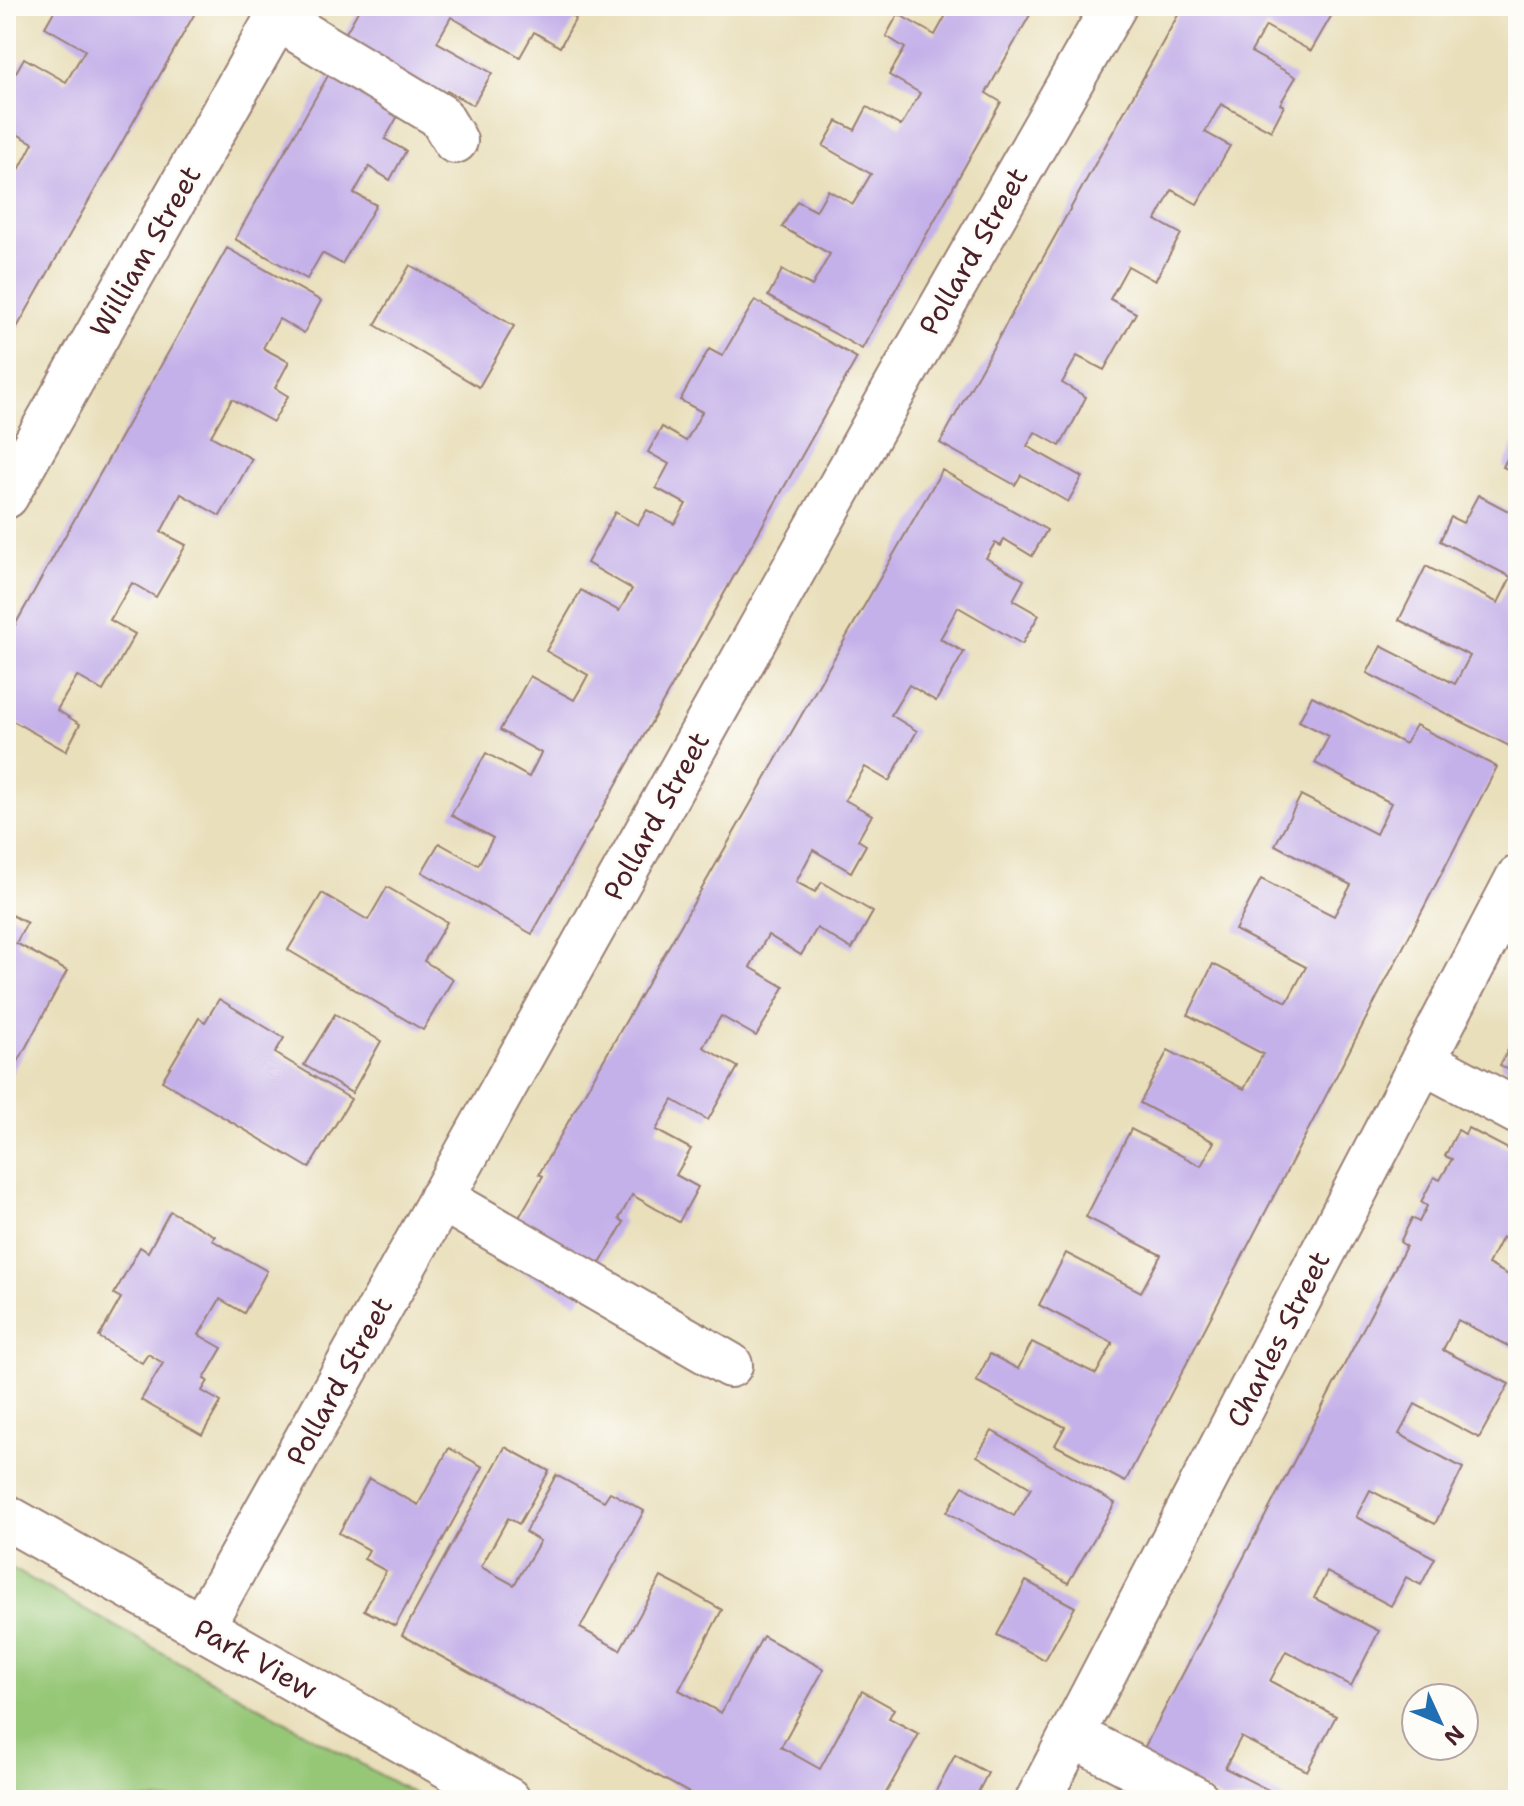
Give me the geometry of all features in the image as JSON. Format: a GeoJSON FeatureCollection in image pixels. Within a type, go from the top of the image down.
{"type":"FeatureCollection","features":[{"type":"Feature","properties":{"kind":"street","name":"Pollard Street"},"geometry":{"type":"LineString","coordinates":[[201,1628],[901,378],[1114,6]]}},
{"type":"Feature","properties":{"kind":"street"},"geometry":{"type":"LineString","coordinates":[[280,12],[440,116],[455,141]]}},
{"type":"Feature","properties":{"kind":"street","name":"William Street"},"geometry":{"type":"LineString","coordinates":[[6,496],[280,12]]}},
{"type":"Feature","properties":{"kind":"street","name":"Charles Street"},"geometry":{"type":"LineString","coordinates":[[1038,1800],[1518,878]]}},
{"type":"Feature","properties":{"kind":"street"},"geometry":{"type":"LineString","coordinates":[[1423,1061],[1518,1112]]}},
{"type":"Feature","properties":{"kind":"street"},"geometry":{"type":"LineString","coordinates":[[441,1198],[730,1365]]}},
{"type":"Feature","properties":{"kind":"street","name":"Park View"},"geometry":{"type":"LineString","coordinates":[[6,1517],[508,1800]]}},
{"type":"Feature","properties":{"kind":"street"},"geometry":{"type":"LineString","coordinates":[[1072,1735],[1197,1800]]}},
{"type":"Feature","properties":{"kind":"green space"},"geometry":{"type":"Polygon","coordinates":[[[6,1565],[425,1800],[6,1800],[6,1565]]]}},
{"type":"Feature","properties":{"kind":"building"},"geometry":{"type":"Polygon","coordinates":[[[57,6],[199,6],[6,347],[6,163],[19,170],[33,143],[6,128],[6,90],[24,58],[66,82],[85,50],[45,27],[57,6]]]}},
{"type":"Feature","properties":{"kind":"building"},"geometry":{"type":"Polygon","coordinates":[[[361,6],[554,6],[576,18],[560,47],[534,32],[520,57],[451,17],[437,42],[492,73],[473,105],[447,91],[441,100],[340,43],[361,6]]]}},
{"type":"Feature","properties":{"kind":"building"},"geometry":{"type":"Polygon","coordinates":[[[951,6],[1035,6],[986,93],[1001,102],[862,349],[768,296],[782,270],[812,286],[830,254],[782,227],[797,201],[816,211],[828,190],[853,204],[871,174],[823,146],[837,121],[855,130],[867,107],[901,126],[920,93],[889,75],[905,48],[886,36],[898,14],[935,35],[951,6]]]}},
{"type":"Feature","properties":{"kind":"building"},"geometry":{"type":"Polygon","coordinates":[[[1183,6],[1337,6],[1311,51],[1266,26],[1251,52],[1296,77],[1280,104],[1284,106],[1271,131],[1221,104],[1205,132],[1230,146],[1197,204],[1172,190],[1156,220],[1181,234],[1155,281],[1128,266],[1110,299],[1136,313],[1104,370],[1077,356],[1062,383],[1086,397],[1060,446],[1035,432],[1027,446],[1082,477],[1068,502],[1021,475],[1015,485],[940,443],[1183,6]]]}},
{"type":"Feature","properties":{"kind":"building"},"geometry":{"type":"Polygon","coordinates":[[[334,65],[404,105],[385,139],[406,151],[390,180],[369,167],[354,193],[376,205],[342,264],[322,253],[307,279],[235,239],[334,65]]]}},
{"type":"Feature","properties":{"kind":"building"},"geometry":{"type":"Polygon","coordinates":[[[227,248],[321,301],[304,333],[279,319],[263,348],[289,362],[275,388],[288,396],[273,422],[232,399],[221,418],[211,436],[252,459],[220,516],[181,494],[161,532],[186,545],[156,597],[132,583],[110,620],[135,634],[103,691],[77,676],[57,710],[80,724],[66,751],[6,717],[6,641],[227,248]]]}},
{"type":"Feature","properties":{"kind":"building"},"geometry":{"type":"Polygon","coordinates":[[[410,265],[514,326],[479,387],[375,325],[410,265]]]}},
{"type":"Feature","properties":{"kind":"building"},"geometry":{"type":"Polygon","coordinates":[[[755,300],[857,358],[532,934],[422,872],[439,843],[478,865],[493,838],[451,815],[486,753],[529,777],[541,753],[500,730],[530,676],[574,700],[588,675],[546,651],[581,590],[619,611],[632,589],[587,563],[615,512],[638,525],[647,510],[674,524],[677,520],[686,504],[656,488],[669,464],[648,452],[662,427],[686,441],[702,412],[680,400],[709,349],[722,356],[755,300]]]}},
{"type":"Feature","properties":{"kind":"building"},"geometry":{"type":"Polygon","coordinates":[[[1515,442],[1518,443],[1518,474],[1503,467],[1515,442]]]}},
{"type":"Feature","properties":{"kind":"building"},"geometry":{"type":"Polygon","coordinates":[[[942,470],[1047,530],[1032,556],[1004,539],[1001,546],[995,543],[986,558],[1024,580],[1013,600],[1039,615],[1022,644],[958,607],[940,639],[964,652],[936,701],[909,685],[891,715],[917,731],[889,781],[865,767],[845,800],[872,815],[858,840],[866,845],[851,872],[813,850],[796,882],[815,892],[822,882],[873,912],[852,949],[817,928],[801,955],[768,935],[750,967],[784,987],[770,1013],[756,1036],[721,1016],[703,1047],[738,1067],[708,1120],[673,1100],[656,1130],[691,1149],[676,1175],[698,1187],[679,1222],[632,1195],[619,1219],[624,1222],[577,1303],[496,1257],[543,1176],[539,1174],[572,1115],[942,470]]]}},
{"type":"Feature","properties":{"kind":"building"},"geometry":{"type":"Polygon","coordinates":[[[1478,495],[1518,516],[1518,732],[1511,747],[1367,673],[1381,646],[1455,684],[1470,656],[1399,620],[1426,566],[1498,603],[1511,577],[1440,541],[1451,517],[1463,523],[1478,495]]]}},
{"type":"Feature","properties":{"kind":"building"},"geometry":{"type":"Polygon","coordinates":[[[1312,696],[1405,744],[1416,725],[1497,767],[1125,1482],[1055,1445],[1065,1427],[976,1381],[990,1354],[1018,1369],[1032,1342],[1096,1374],[1113,1343],[1039,1305],[1066,1253],[1141,1292],[1161,1255],[1086,1217],[1131,1129],[1201,1166],[1214,1142],[1140,1103],[1168,1050],[1244,1089],[1263,1054],[1188,1015],[1213,964],[1287,1002],[1306,967],[1235,930],[1261,879],[1334,916],[1351,885],[1275,845],[1301,795],[1376,834],[1391,803],[1315,763],[1329,736],[1299,721],[1312,696]]]}},
{"type":"Feature","properties":{"kind":"building"},"geometry":{"type":"Polygon","coordinates":[[[387,887],[447,922],[424,961],[453,979],[423,1030],[288,950],[322,893],[368,920],[387,887]]]}},
{"type":"Feature","properties":{"kind":"building"},"geometry":{"type":"Polygon","coordinates":[[[6,912],[27,923],[16,943],[67,971],[6,1084],[6,912]]]}},
{"type":"Feature","properties":{"kind":"building"},"geometry":{"type":"Polygon","coordinates":[[[219,999],[284,1038],[275,1053],[351,1099],[309,1168],[162,1081],[199,1018],[205,1022],[219,999]]]}},
{"type":"Feature","properties":{"kind":"building"},"geometry":{"type":"Polygon","coordinates":[[[335,1014],[381,1041],[352,1093],[304,1065],[335,1014]]]}},
{"type":"Feature","properties":{"kind":"building"},"geometry":{"type":"Polygon","coordinates":[[[1518,1031],[1518,1075],[1500,1065],[1518,1031]]]}},
{"type":"Feature","properties":{"kind":"building"},"geometry":{"type":"Polygon","coordinates":[[[1468,1128],[1518,1154],[1518,1246],[1502,1237],[1488,1264],[1518,1280],[1518,1351],[1458,1320],[1443,1350],[1509,1384],[1479,1438],[1415,1404],[1399,1434],[1463,1468],[1435,1524],[1370,1490],[1356,1517],[1435,1558],[1421,1585],[1406,1577],[1391,1606],[1327,1572],[1314,1598],[1379,1631],[1351,1686],[1286,1651],[1270,1681],[1336,1716],[1307,1771],[1241,1737],[1225,1768],[1288,1800],[1224,1800],[1140,1756],[1400,1258],[1406,1246],[1400,1242],[1412,1218],[1419,1222],[1427,1206],[1421,1202],[1434,1177],[1440,1180],[1452,1159],[1445,1156],[1458,1130],[1465,1134],[1468,1128]]]}},
{"type":"Feature","properties":{"kind":"building"},"geometry":{"type":"Polygon","coordinates":[[[170,1211],[215,1236],[212,1240],[267,1271],[244,1313],[220,1299],[199,1335],[222,1348],[204,1379],[208,1381],[202,1391],[221,1402],[202,1435],[141,1400],[163,1363],[148,1354],[142,1363],[99,1337],[121,1298],[114,1294],[140,1247],[148,1252],[170,1211]]]}},
{"type":"Feature","properties":{"kind":"building"},"geometry":{"type":"Polygon","coordinates":[[[992,1431],[1115,1503],[1068,1583],[947,1512],[963,1486],[1014,1516],[1031,1488],[977,1456],[992,1431]]]}},
{"type":"Feature","properties":{"kind":"building"},"geometry":{"type":"Polygon","coordinates":[[[505,1447],[549,1471],[519,1524],[508,1518],[481,1567],[514,1585],[540,1541],[525,1532],[556,1475],[604,1501],[610,1492],[644,1511],[580,1628],[620,1650],[661,1577],[722,1610],[679,1690],[721,1713],[763,1636],[824,1669],[781,1747],[820,1769],[862,1691],[894,1709],[889,1718],[919,1734],[882,1800],[702,1800],[402,1635],[505,1447]]]}},
{"type":"Feature","properties":{"kind":"building"},"geometry":{"type":"Polygon","coordinates":[[[449,1448],[483,1467],[395,1626],[364,1610],[386,1571],[364,1559],[369,1550],[339,1533],[369,1478],[418,1505],[449,1448]]]}},
{"type":"Feature","properties":{"kind":"building"},"geometry":{"type":"Polygon","coordinates":[[[1026,1581],[1075,1607],[1045,1660],[997,1635],[1026,1581]]]}},
{"type":"Feature","properties":{"kind":"building"},"geometry":{"type":"Polygon","coordinates":[[[955,1755],[988,1773],[974,1800],[931,1800],[955,1755]]]}},
{"type":"Feature","properties":{"kind":"building"},"geometry":{"type":"Polygon","coordinates":[[[1124,1778],[1164,1800],[1112,1800],[1124,1778]]]}}]}
